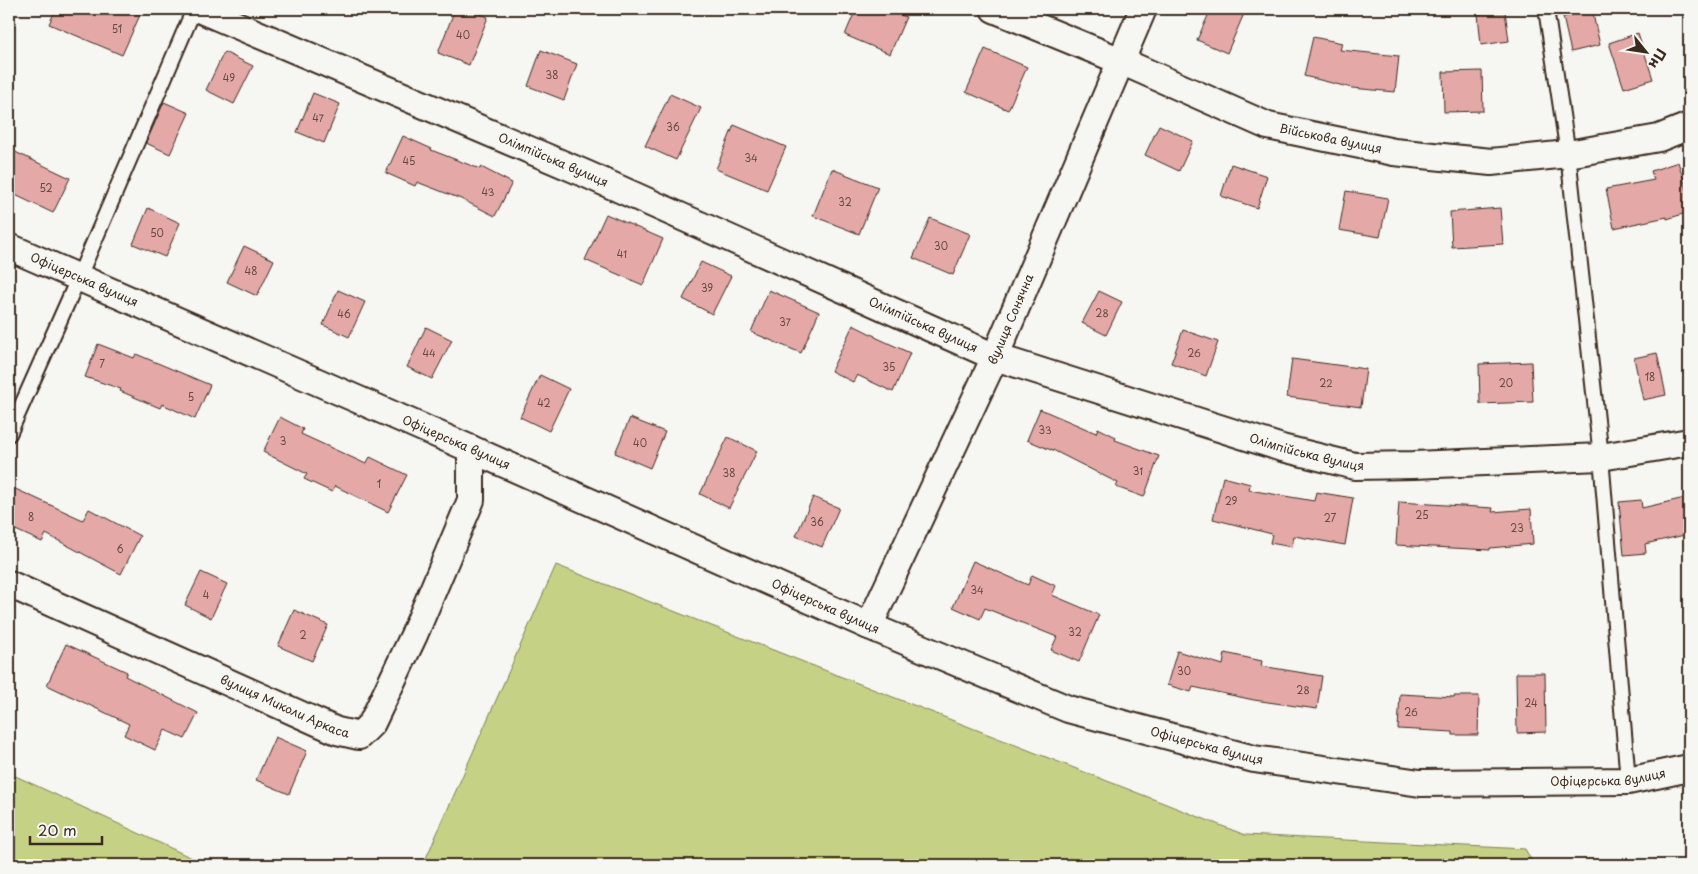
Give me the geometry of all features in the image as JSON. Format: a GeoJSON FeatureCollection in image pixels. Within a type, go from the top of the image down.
{"type":"FeatureCollection","features":[{"type":"Feature","properties":{"kind":"street","name":"Олімпійська вулиця"},"geometry":{"type":"LineString","coordinates":[[200,9],[586,174],[995,357],[1282,448],[1355,466],[1601,457],[1689,442]]}},
{"type":"Feature","properties":{"kind":"street","name":"Військова вулиця"},"geometry":{"type":"LineString","coordinates":[[994,9],[1121,61],[1268,126],[1394,152],[1491,162],[1568,154],[1659,138],[1689,126]]}},
{"type":"Feature","properties":{"kind":"street","name":"вулиця Сонячна"},"geometry":{"type":"LineString","coordinates":[[870,626],[995,357],[1143,9]]}},
{"type":"Feature","properties":{"kind":"street","name":"Офіцерська вулиця"},"geometry":{"type":"LineString","coordinates":[[9,247],[870,626],[1068,708],[1254,759],[1420,783],[1628,780],[1689,768]]}},
{"type":"Feature","properties":{"kind":"street","name":"вулиця Миколи Аркаса"},"geometry":{"type":"LineString","coordinates":[[9,584],[337,731],[359,736],[372,723],[410,644],[471,500],[471,449]]}},
{"type":"Feature","properties":{"kind":"lane"},"geometry":{"type":"LineString","coordinates":[[9,434],[194,9]]}},
{"type":"Feature","properties":{"kind":"lane"},"geometry":{"type":"LineString","coordinates":[[1546,9],[1568,154],[1601,457],[1628,780]]}},
{"type":"Feature","properties":{"kind":"green space"},"geometry":{"type":"Polygon","coordinates":[[[556,565],[1245,835],[1525,849],[1534,865],[423,865],[556,565]]]}},
{"type":"Feature","properties":{"kind":"green space"},"geometry":{"type":"Polygon","coordinates":[[[9,773],[207,865],[9,865],[9,773]]]}},
{"type":"Feature","properties":{"kind":"building"},"geometry":{"type":"Polygon","coordinates":[[[56,9],[125,9],[140,15],[122,55],[49,24],[56,9]]]}},
{"type":"Feature","properties":{"kind":"building"},"geometry":{"type":"Polygon","coordinates":[[[455,9],[467,9],[488,17],[469,65],[438,53],[455,9]]]}},
{"type":"Feature","properties":{"kind":"building"},"geometry":{"type":"Polygon","coordinates":[[[856,9],[886,9],[906,17],[890,54],[845,35],[856,9]]]}},
{"type":"Feature","properties":{"kind":"building"},"geometry":{"type":"Polygon","coordinates":[[[1211,9],[1246,9],[1227,53],[1197,40],[1211,9]]]}},
{"type":"Feature","properties":{"kind":"building"},"geometry":{"type":"Polygon","coordinates":[[[1592,10],[1600,45],[1571,52],[1563,17],[1592,10]]]}},
{"type":"Feature","properties":{"kind":"building"},"geometry":{"type":"Polygon","coordinates":[[[1505,11],[1509,41],[1481,45],[1478,14],[1505,11]]]}},
{"type":"Feature","properties":{"kind":"building"},"geometry":{"type":"Polygon","coordinates":[[[1638,33],[1653,79],[1624,88],[1609,43],[1638,33]]]}},
{"type":"Feature","properties":{"kind":"building"},"geometry":{"type":"Polygon","coordinates":[[[1313,37],[1342,43],[1340,50],[1399,56],[1395,92],[1352,88],[1304,76],[1313,37]]]}},
{"type":"Feature","properties":{"kind":"building"},"geometry":{"type":"Polygon","coordinates":[[[985,49],[1027,67],[1008,110],[966,92],[985,49]]]}},
{"type":"Feature","properties":{"kind":"building"},"geometry":{"type":"Polygon","coordinates":[[[541,50],[577,64],[564,100],[528,86],[541,50]]]}},
{"type":"Feature","properties":{"kind":"building"},"geometry":{"type":"Polygon","coordinates":[[[224,52],[253,66],[234,104],[206,90],[224,52]]]}},
{"type":"Feature","properties":{"kind":"building"},"geometry":{"type":"Polygon","coordinates":[[[1482,71],[1483,111],[1444,112],[1443,72],[1482,71]]]}},
{"type":"Feature","properties":{"kind":"building"},"geometry":{"type":"Polygon","coordinates":[[[313,93],[340,104],[324,143],[297,132],[313,93]]]}},
{"type":"Feature","properties":{"kind":"building"},"geometry":{"type":"Polygon","coordinates":[[[670,94],[701,108],[676,160],[645,146],[670,94]]]}},
{"type":"Feature","properties":{"kind":"building"},"geometry":{"type":"Polygon","coordinates":[[[164,102],[189,113],[170,154],[146,143],[164,102]]]}},
{"type":"Feature","properties":{"kind":"building"},"geometry":{"type":"Polygon","coordinates":[[[734,125],[786,147],[767,190],[716,169],[734,125]]]}},
{"type":"Feature","properties":{"kind":"building"},"geometry":{"type":"Polygon","coordinates":[[[1159,125],[1193,141],[1179,171],[1145,155],[1159,125]]]}},
{"type":"Feature","properties":{"kind":"building"},"geometry":{"type":"Polygon","coordinates":[[[403,136],[431,150],[480,169],[481,167],[512,183],[495,216],[461,199],[417,182],[415,186],[386,173],[403,136]]]}},
{"type":"Feature","properties":{"kind":"building"},"geometry":{"type":"Polygon","coordinates":[[[9,149],[70,178],[53,213],[9,192],[9,149]]]}},
{"type":"Feature","properties":{"kind":"building"},"geometry":{"type":"Polygon","coordinates":[[[1678,162],[1689,196],[1689,212],[1667,219],[1667,217],[1614,228],[1606,189],[1654,180],[1651,171],[1678,162]]]}},
{"type":"Feature","properties":{"kind":"building"},"geometry":{"type":"Polygon","coordinates":[[[1231,164],[1267,176],[1257,208],[1221,196],[1231,164]]]}},
{"type":"Feature","properties":{"kind":"building"},"geometry":{"type":"Polygon","coordinates":[[[832,169],[878,187],[859,234],[813,216],[832,169]]]}},
{"type":"Feature","properties":{"kind":"building"},"geometry":{"type":"Polygon","coordinates":[[[1346,191],[1388,198],[1380,237],[1339,230],[1346,191]]]}},
{"type":"Feature","properties":{"kind":"building"},"geometry":{"type":"Polygon","coordinates":[[[148,208],[180,223],[165,257],[133,244],[148,208]]]}},
{"type":"Feature","properties":{"kind":"building"},"geometry":{"type":"Polygon","coordinates":[[[1500,208],[1503,244],[1452,247],[1450,212],[1500,208]]]}},
{"type":"Feature","properties":{"kind":"building"},"geometry":{"type":"Polygon","coordinates":[[[606,214],[663,239],[643,285],[585,260],[606,214]]]}},
{"type":"Feature","properties":{"kind":"building"},"geometry":{"type":"Polygon","coordinates":[[[930,218],[970,234],[953,275],[913,258],[930,218]]]}},
{"type":"Feature","properties":{"kind":"building"},"geometry":{"type":"Polygon","coordinates":[[[244,246],[274,260],[257,296],[227,282],[244,246]]]}},
{"type":"Feature","properties":{"kind":"building"},"geometry":{"type":"Polygon","coordinates":[[[701,262],[731,276],[712,314],[683,299],[701,262]]]}},
{"type":"Feature","properties":{"kind":"building"},"geometry":{"type":"Polygon","coordinates":[[[338,290],[365,302],[349,337],[323,325],[338,290]]]}},
{"type":"Feature","properties":{"kind":"building"},"geometry":{"type":"Polygon","coordinates":[[[769,290],[819,312],[801,353],[751,332],[769,290]]]}},
{"type":"Feature","properties":{"kind":"building"},"geometry":{"type":"Polygon","coordinates":[[[1099,291],[1122,302],[1106,335],[1082,323],[1099,291]]]}},
{"type":"Feature","properties":{"kind":"building"},"geometry":{"type":"Polygon","coordinates":[[[853,325],[910,353],[893,392],[857,375],[853,382],[831,371],[853,325]]]}},
{"type":"Feature","properties":{"kind":"building"},"geometry":{"type":"Polygon","coordinates":[[[426,327],[452,340],[432,379],[407,367],[426,327]]]}},
{"type":"Feature","properties":{"kind":"building"},"geometry":{"type":"Polygon","coordinates":[[[1183,330],[1218,342],[1206,376],[1171,363],[1183,330]]]}},
{"type":"Feature","properties":{"kind":"building"},"geometry":{"type":"Polygon","coordinates":[[[98,344],[134,358],[136,354],[210,385],[195,419],[162,404],[160,408],[120,391],[121,389],[85,377],[98,344]]]}},
{"type":"Feature","properties":{"kind":"building"},"geometry":{"type":"Polygon","coordinates":[[[1657,353],[1666,395],[1643,400],[1634,358],[1657,353]]]}},
{"type":"Feature","properties":{"kind":"building"},"geometry":{"type":"Polygon","coordinates":[[[1292,359],[1366,369],[1361,407],[1287,397],[1292,359]]]}},
{"type":"Feature","properties":{"kind":"building"},"geometry":{"type":"Polygon","coordinates":[[[1531,362],[1533,402],[1480,404],[1479,364],[1531,362]]]}},
{"type":"Feature","properties":{"kind":"building"},"geometry":{"type":"Polygon","coordinates":[[[540,375],[569,389],[549,431],[520,417],[540,375]]]}},
{"type":"Feature","properties":{"kind":"building"},"geometry":{"type":"Polygon","coordinates":[[[1040,409],[1096,433],[1098,428],[1116,437],[1115,440],[1159,456],[1144,497],[1116,487],[1118,483],[1051,449],[1027,440],[1040,409]]]}},
{"type":"Feature","properties":{"kind":"building"},"geometry":{"type":"Polygon","coordinates":[[[280,417],[303,429],[301,434],[366,464],[370,457],[407,475],[388,512],[335,486],[332,492],[304,479],[307,474],[263,452],[280,417]]]}},
{"type":"Feature","properties":{"kind":"building"},"geometry":{"type":"Polygon","coordinates":[[[630,418],[665,432],[650,468],[615,453],[630,418]]]}},
{"type":"Feature","properties":{"kind":"building"},"geometry":{"type":"Polygon","coordinates":[[[728,437],[757,451],[729,508],[700,494],[728,437]]]}},
{"type":"Feature","properties":{"kind":"building"},"geometry":{"type":"Polygon","coordinates":[[[1223,477],[1250,484],[1249,490],[1314,501],[1316,492],[1353,498],[1345,545],[1294,536],[1292,547],[1270,543],[1272,534],[1213,519],[1223,477]]]}},
{"type":"Feature","properties":{"kind":"building"},"geometry":{"type":"Polygon","coordinates":[[[9,486],[83,520],[89,509],[140,536],[121,574],[46,534],[42,542],[9,527],[9,486]]]}},
{"type":"Feature","properties":{"kind":"building"},"geometry":{"type":"Polygon","coordinates":[[[813,497],[839,508],[822,547],[796,536],[813,497]]]}},
{"type":"Feature","properties":{"kind":"building"},"geometry":{"type":"Polygon","coordinates":[[[1689,497],[1689,534],[1645,544],[1646,553],[1624,555],[1619,502],[1641,500],[1642,508],[1689,497]]]}},
{"type":"Feature","properties":{"kind":"building"},"geometry":{"type":"Polygon","coordinates":[[[1399,502],[1493,508],[1492,512],[1531,509],[1533,544],[1490,548],[1490,550],[1396,545],[1399,502]]]}},
{"type":"Feature","properties":{"kind":"building"},"geometry":{"type":"Polygon","coordinates":[[[973,561],[1028,585],[1032,575],[1056,586],[1052,595],[1099,615],[1079,662],[1051,650],[1057,637],[985,608],[980,619],[953,607],[973,561]]]}},
{"type":"Feature","properties":{"kind":"building"},"geometry":{"type":"Polygon","coordinates":[[[201,572],[227,584],[211,618],[185,605],[201,572]]]}},
{"type":"Feature","properties":{"kind":"building"},"geometry":{"type":"Polygon","coordinates":[[[294,610],[328,625],[312,661],[278,646],[294,610]]]}},
{"type":"Feature","properties":{"kind":"building"},"geometry":{"type":"Polygon","coordinates":[[[66,644],[127,672],[125,676],[198,713],[185,739],[165,730],[155,750],[124,735],[129,724],[47,685],[66,644]]]}},
{"type":"Feature","properties":{"kind":"building"},"geometry":{"type":"Polygon","coordinates":[[[1177,651],[1223,665],[1225,653],[1262,661],[1261,666],[1322,676],[1317,709],[1254,700],[1193,687],[1191,692],[1167,685],[1177,651]]]}},
{"type":"Feature","properties":{"kind":"building"},"geometry":{"type":"Polygon","coordinates":[[[1516,673],[1545,673],[1546,732],[1517,733],[1516,673]]]}},
{"type":"Feature","properties":{"kind":"building"},"geometry":{"type":"Polygon","coordinates":[[[1400,694],[1454,697],[1479,696],[1478,735],[1453,735],[1453,732],[1398,729],[1400,694]]]}},
{"type":"Feature","properties":{"kind":"building"},"geometry":{"type":"Polygon","coordinates":[[[275,737],[307,751],[289,794],[256,780],[275,737]]]}}]}
